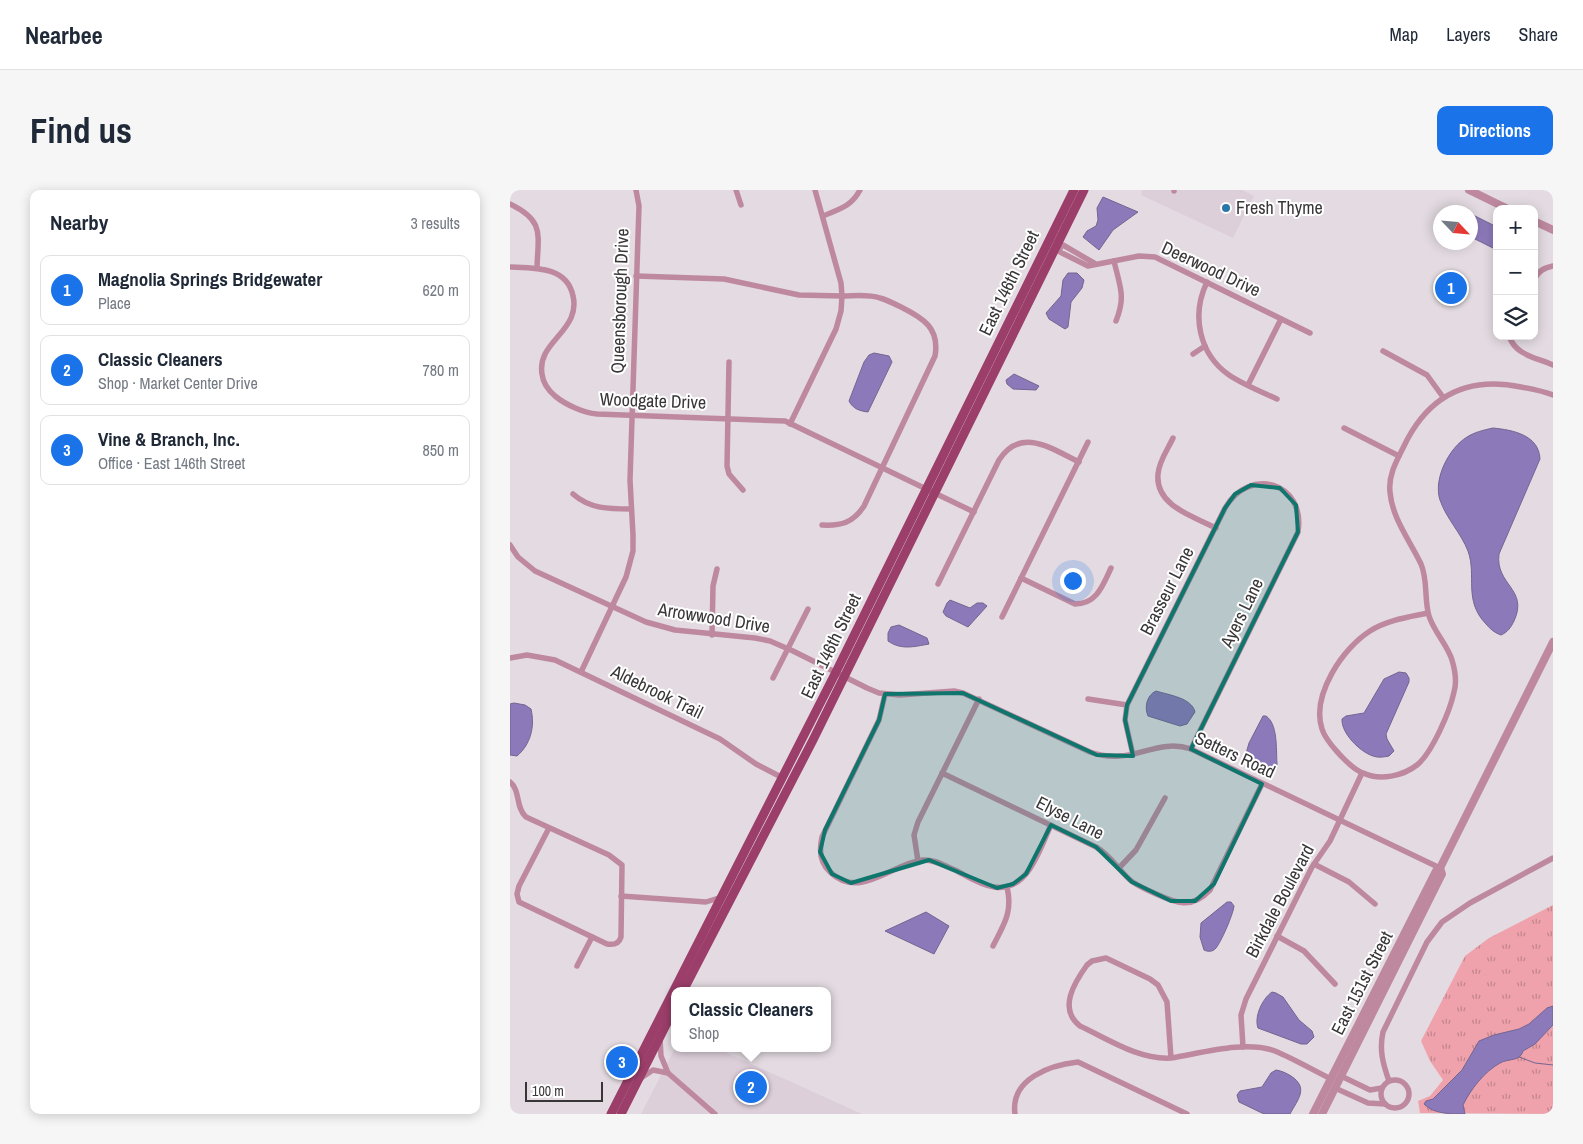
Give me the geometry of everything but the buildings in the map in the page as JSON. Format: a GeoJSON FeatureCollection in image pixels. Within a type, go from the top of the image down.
{"type":"FeatureCollection","features":[{"type":"Feature","properties":{"kind":"main road","name":"East 146th Street"},"geometry":{"type":"LineString","coordinates":[[1055,245],[1074,190]]}},
{"type":"Feature","properties":{"kind":"main road","name":"East 146th Street"},"geometry":{"type":"LineString","coordinates":[[685,987],[739,885],[930,491],[1084,190]]}},
{"type":"Feature","properties":{"kind":"main road","name":"East 146th Street"},"geometry":{"type":"LineString","coordinates":[[676,987],[783,778],[840,674]]}},
{"type":"Feature","properties":{"kind":"main road","name":"East 146th Street"},"geometry":{"type":"LineString","coordinates":[[611,1114],[671,997]]}},
{"type":"Feature","properties":{"kind":"main road"},"geometry":{"type":"LineString","coordinates":[[621,1114],[671,1015]]}},
{"type":"Feature","properties":{"kind":"street","name":"Queensborough Drive"},"geometry":{"type":"LineString","coordinates":[[581,672],[628,572],[632,556],[633,535],[630,480],[639,206],[636,190]]}},
{"type":"Feature","properties":{"kind":"street"},"geometry":{"type":"LineString","coordinates":[[736,190],[741,205]]}},
{"type":"Feature","properties":{"kind":"street"},"geometry":{"type":"LineString","coordinates":[[790,424],[836,329],[841,311],[841,282],[815,190]]}},
{"type":"Feature","properties":{"kind":"street"},"geometry":{"type":"LineString","coordinates":[[823,216],[845,208],[854,200],[860,190]]}},
{"type":"Feature","properties":{"kind":"street"},"geometry":{"type":"LineString","coordinates":[[1469,190],[1500,205]]}},
{"type":"Feature","properties":{"kind":"street"},"geometry":{"type":"LineString","coordinates":[[510,204],[528,214],[537,226],[537,268]]}},
{"type":"Feature","properties":{"kind":"street"},"geometry":{"type":"LineString","coordinates":[[1538,223],[1553,230]]}},
{"type":"Feature","properties":{"kind":"street","name":"Deerwood Drive"},"geometry":{"type":"LineString","coordinates":[[1055,245],[1064,245],[1094,263],[1139,256],[1152,256],[1310,333]]}},
{"type":"Feature","properties":{"kind":"street"},"geometry":{"type":"LineString","coordinates":[[1114,261],[1122,298],[1121,308],[1116,321]]}},
{"type":"Feature","properties":{"kind":"street"},"geometry":{"type":"LineString","coordinates":[[1538,274],[1543,269],[1553,266]]}},
{"type":"Feature","properties":{"kind":"street","name":"Woodgate Drive"},"geometry":{"type":"LineString","coordinates":[[510,267],[550,270],[561,276],[571,288],[574,300],[571,319],[550,344],[542,358],[542,373],[547,388],[558,398],[589,412],[632,416],[778,420],[882,467],[974,512]]}},
{"type":"Feature","properties":{"kind":"street"},"geometry":{"type":"LineString","coordinates":[[636,276],[724,279],[799,295],[882,298],[920,317],[930,327],[935,337],[935,356],[864,506],[856,517],[842,525],[822,525]]}},
{"type":"Feature","properties":{"kind":"street"},"geometry":{"type":"LineString","coordinates":[[1207,282],[1201,297],[1199,310],[1200,329],[1205,346],[1220,367],[1229,375],[1278,399]]}},
{"type":"Feature","properties":{"kind":"street"},"geometry":{"type":"LineString","coordinates":[[1248,385],[1280,319]]}},
{"type":"Feature","properties":{"kind":"street"},"geometry":{"type":"LineString","coordinates":[[1511,340],[1512,344],[1523,354],[1553,365]]}},
{"type":"Feature","properties":{"kind":"street"},"geometry":{"type":"LineString","coordinates":[[1192,354],[1205,346]]}},
{"type":"Feature","properties":{"kind":"street"},"geometry":{"type":"LineString","coordinates":[[1383,351],[1427,375],[1443,397]]}},
{"type":"Feature","properties":{"kind":"street"},"geometry":{"type":"LineString","coordinates":[[729,362],[727,466],[729,474],[742,490]]}},
{"type":"Feature","properties":{"kind":"street"},"geometry":{"type":"LineString","coordinates":[[1428,613],[1380,625],[1360,637],[1340,659],[1322,696],[1320,720],[1324,735],[1343,758],[1362,773],[1387,777],[1403,773],[1422,761],[1431,747],[1449,709],[1454,692],[1453,665],[1449,653],[1436,632],[1428,613],[1423,570],[1392,506],[1391,478],[1399,456],[1418,422],[1430,408],[1443,397],[1466,387],[1493,383],[1537,390],[1553,395]]}},
{"type":"Feature","properties":{"kind":"street"},"geometry":{"type":"LineString","coordinates":[[1344,428],[1399,456]]}},
{"type":"Feature","properties":{"kind":"street"},"geometry":{"type":"LineString","coordinates":[[1173,438],[1163,457],[1158,474],[1158,484],[1162,493],[1166,501],[1175,508],[1216,528]]}},
{"type":"Feature","properties":{"kind":"street"},"geometry":{"type":"LineString","coordinates":[[938,584],[1003,454],[1015,445],[1028,442],[1040,443],[1079,462]]}},
{"type":"Feature","properties":{"kind":"street"},"geometry":{"type":"LineString","coordinates":[[1002,617],[1088,442]]}},
{"type":"Feature","properties":{"kind":"street","name":"Brasseur Lane"},"geometry":{"type":"LineString","coordinates":[[1133,755],[1125,720],[1126,705],[1230,500],[1242,489],[1260,484],[1274,486],[1284,491]]}},
{"type":"Feature","properties":{"kind":"street","name":"Ayers Lane"},"geometry":{"type":"LineString","coordinates":[[1191,749],[1298,532],[1298,511],[1293,500],[1284,491]]}},
{"type":"Feature","properties":{"kind":"street"},"geometry":{"type":"LineString","coordinates":[[574,494],[582,502],[593,506],[631,509]]}},
{"type":"Feature","properties":{"kind":"street","name":"Arrowwood Drive"},"geometry":{"type":"LineString","coordinates":[[510,545],[522,560],[535,571],[656,625],[675,630],[770,641],[840,674]]}},
{"type":"Feature","properties":{"kind":"street"},"geometry":{"type":"LineString","coordinates":[[1021,578],[1075,604],[1081,604],[1092,600],[1097,595],[1111,568]]}},
{"type":"Feature","properties":{"kind":"street"},"geometry":{"type":"LineString","coordinates":[[712,635],[713,586],[717,569]]}},
{"type":"Feature","properties":{"kind":"street"},"geometry":{"type":"LineString","coordinates":[[774,678],[808,609]]}},
{"type":"Feature","properties":{"kind":"street","name":"East 151st Street"},"geometry":{"type":"LineString","coordinates":[[1313,1114],[1436,871],[1440,868],[1553,642]]}},
{"type":"Feature","properties":{"kind":"street","name":"Aldebrook Trail"},"geometry":{"type":"LineString","coordinates":[[510,658],[527,655],[555,660],[720,739],[756,764],[783,778]]}},
{"type":"Feature","properties":{"kind":"street","name":"Setters Road"},"geometry":{"type":"LineString","coordinates":[[840,674],[872,691],[885,694],[963,693],[1097,755],[1119,757],[1172,745],[1191,749],[1440,868]]}},
{"type":"Feature","properties":{"kind":"street"},"geometry":{"type":"LineString","coordinates":[[885,694],[879,720],[822,837],[821,859],[828,870],[841,880],[856,883],[871,880],[918,861],[934,861],[992,887],[1007,886],[1018,881],[1026,874],[1050,825]]}},
{"type":"Feature","properties":{"kind":"street"},"geometry":{"type":"LineString","coordinates":[[918,861],[914,845],[915,829],[979,699]]}},
{"type":"Feature","properties":{"kind":"street"},"geometry":{"type":"LineString","coordinates":[[1088,699],[1126,705]]}},
{"type":"Feature","properties":{"kind":"street","name":"Elyse Lane"},"geometry":{"type":"LineString","coordinates":[[942,773],[1100,849],[1110,857],[1128,878],[1138,885],[1171,901],[1183,903],[1195,901],[1206,894],[1214,884],[1262,784]]}},
{"type":"Feature","properties":{"kind":"street","name":"Birkdale Boulevard"},"geometry":{"type":"LineString","coordinates":[[1243,1047],[1242,1007],[1314,864],[1330,841],[1362,773]]}},
{"type":"Feature","properties":{"kind":"street"},"geometry":{"type":"LineString","coordinates":[[510,782],[517,790],[519,808],[526,817],[610,855],[622,866],[621,937],[620,941],[616,944],[607,944],[520,902],[517,894],[519,886],[549,828]]}},
{"type":"Feature","properties":{"kind":"street"},"geometry":{"type":"LineString","coordinates":[[1119,868],[1136,850],[1165,798]]}},
{"type":"Feature","properties":{"kind":"street"},"geometry":{"type":"LineString","coordinates":[[1390,1081],[1382,1056],[1381,1040],[1383,1032],[1427,942],[1436,928],[1454,912],[1553,858]]}},
{"type":"Feature","properties":{"kind":"street"},"geometry":{"type":"LineString","coordinates":[[1314,864],[1349,882],[1375,904]]}},
{"type":"Feature","properties":{"kind":"street","name":"East 151st Street"},"geometry":{"type":"LineString","coordinates":[[1322,1114],[1442,874],[1440,868]]}},
{"type":"Feature","properties":{"kind":"street"},"geometry":{"type":"LineString","coordinates":[[993,946],[1009,911],[1010,901],[1007,886]]}},
{"type":"Feature","properties":{"kind":"street"},"geometry":{"type":"LineString","coordinates":[[621,896],[706,902],[722,897]]}},
{"type":"Feature","properties":{"kind":"street"},"geometry":{"type":"LineString","coordinates":[[706,902],[715,911]]}},
{"type":"Feature","properties":{"kind":"street"},"geometry":{"type":"LineString","coordinates":[[1277,936],[1304,951],[1335,984]]}},
{"type":"Feature","properties":{"kind":"street"},"geometry":{"type":"LineString","coordinates":[[577,966],[592,937]]}},
{"type":"Feature","properties":{"kind":"street"},"geometry":{"type":"LineString","coordinates":[[1172,1058],[1168,1002],[1158,984],[1106,958],[1092,961],[1087,965],[1068,1001],[1068,1009],[1073,1021],[1137,1053],[1152,1058],[1172,1058],[1243,1047],[1259,1048],[1275,1051],[1331,1079]]}},
{"type":"Feature","properties":{"kind":"street"},"geometry":{"type":"LineString","coordinates":[[660,1037],[661,1056],[668,1073],[715,1114]]}},
{"type":"Feature","properties":{"kind":"street"},"geometry":{"type":"LineString","coordinates":[[1015,1114],[1016,1097],[1020,1088],[1031,1077],[1066,1063],[1078,1062],[1187,1114]]}},
{"type":"Feature","properties":{"kind":"street"},"geometry":{"type":"LineString","coordinates":[[639,1080],[654,1070],[668,1073]]}},
{"type":"Feature","properties":{"kind":"street"},"geometry":{"type":"LineString","coordinates":[[1341,1076],[1370,1090],[1382,1088],[1390,1081],[1398,1080],[1409,1089],[1409,1098],[1402,1111],[1390,1108],[1385,1104],[1381,1096],[1382,1088]]}},
{"type":"Feature","properties":{"kind":"street"},"geometry":{"type":"LineString","coordinates":[[1335,1088],[1368,1103],[1385,1104]]}},
{"type":"Feature","properties":{"kind":"highlighted area"},"geometry":{"type":"Polygon","coordinates":[[[1251,485],[1280,488],[1296,505],[1298,532],[1191,749],[1262,784],[1214,884],[1195,901],[1171,901],[1132,882],[1096,847],[1051,825],[1026,874],[1013,884],[997,888],[929,860],[851,883],[832,874],[820,852],[825,830],[879,720],[885,694],[963,693],[1097,755],[1133,756],[1125,720],[1127,705],[1225,508],[1235,494],[1251,485]]]}},
{"type":"Feature","properties":{"kind":"shaded area"},"geometry":{"type":"Polygon","coordinates":[[[1142,190],[1242,190],[1254,196],[1233,238],[1141,195],[1142,190]]]}},
{"type":"Feature","properties":{"kind":"shaded area"},"geometry":{"type":"Polygon","coordinates":[[[1103,197],[1138,212],[1113,230],[1099,250],[1083,237],[1087,231],[1096,226],[1098,220],[1097,208],[1103,197]]]}},
{"type":"Feature","properties":{"kind":"shaded area"},"geometry":{"type":"Polygon","coordinates":[[[1478,218],[1493,225],[1493,248],[1478,240],[1478,218]]]}},
{"type":"Feature","properties":{"kind":"shaded area"},"geometry":{"type":"Polygon","coordinates":[[[1068,273],[1077,273],[1084,280],[1082,288],[1071,302],[1068,327],[1065,329],[1049,319],[1046,313],[1061,296],[1063,280],[1068,273]]]}},
{"type":"Feature","properties":{"kind":"shaded area"},"geometry":{"type":"Polygon","coordinates":[[[874,353],[889,356],[892,362],[868,412],[857,409],[849,401],[864,362],[869,355],[874,353]]]}},
{"type":"Feature","properties":{"kind":"shaded area"},"geometry":{"type":"Polygon","coordinates":[[[1014,374],[1039,386],[1036,390],[1013,389],[1007,384],[1006,380],[1014,374]]]}},
{"type":"Feature","properties":{"kind":"shaded area"},"geometry":{"type":"Polygon","coordinates":[[[1493,428],[1509,430],[1524,435],[1535,444],[1539,451],[1540,459],[1499,554],[1499,564],[1502,573],[1515,594],[1517,601],[1514,621],[1509,629],[1501,635],[1488,626],[1479,615],[1475,606],[1468,551],[1443,507],[1438,492],[1444,465],[1460,442],[1470,435],[1493,428]]]}},
{"type":"Feature","properties":{"kind":"shaded area"},"geometry":{"type":"Polygon","coordinates":[[[950,600],[970,608],[977,603],[983,603],[987,606],[968,627],[946,616],[943,612],[950,600]]]}},
{"type":"Feature","properties":{"kind":"shaded area"},"geometry":{"type":"Polygon","coordinates":[[[899,625],[927,638],[929,644],[902,647],[888,641],[888,633],[891,627],[899,625]]]}},
{"type":"Feature","properties":{"kind":"shaded area"},"geometry":{"type":"Polygon","coordinates":[[[1399,672],[1406,673],[1409,682],[1386,734],[1394,751],[1389,756],[1375,757],[1368,754],[1352,741],[1345,730],[1342,719],[1346,716],[1364,713],[1384,679],[1399,672]]]}},
{"type":"Feature","properties":{"kind":"shaded area"},"geometry":{"type":"Polygon","coordinates":[[[1156,691],[1185,700],[1193,707],[1195,712],[1187,724],[1180,726],[1148,716],[1147,702],[1150,695],[1156,691]]]}},
{"type":"Feature","properties":{"kind":"shaded area"},"geometry":{"type":"Polygon","coordinates":[[[510,704],[525,705],[531,709],[532,715],[532,728],[529,740],[517,756],[510,755],[510,704]]]}},
{"type":"Feature","properties":{"kind":"shaded area"},"geometry":{"type":"Polygon","coordinates":[[[1263,716],[1266,716],[1273,725],[1277,763],[1275,771],[1245,757],[1249,743],[1263,716]]]}},
{"type":"Feature","properties":{"kind":"shaded area"},"geometry":{"type":"Polygon","coordinates":[[[1227,902],[1231,902],[1234,906],[1224,934],[1215,949],[1210,951],[1204,950],[1200,937],[1201,923],[1227,902]]]}},
{"type":"Feature","properties":{"kind":"shaded area"},"geometry":{"type":"Polygon","coordinates":[[[926,912],[949,926],[934,954],[885,931],[926,912]]]}},
{"type":"Feature","properties":{"kind":"shaded area"},"geometry":{"type":"Polygon","coordinates":[[[1272,992],[1283,997],[1299,1020],[1312,1031],[1314,1037],[1307,1044],[1301,1044],[1258,1028],[1257,1019],[1260,1009],[1265,999],[1272,992]]]}},
{"type":"Feature","properties":{"kind":"shaded area"},"geometry":{"type":"Polygon","coordinates":[[[1553,1006],[1553,1025],[1535,1044],[1523,1051],[1519,1057],[1503,1061],[1483,1076],[1463,1105],[1465,1114],[1437,1112],[1424,1104],[1426,1101],[1433,1099],[1462,1070],[1479,1041],[1519,1029],[1529,1024],[1547,1008],[1553,1006]]]}},
{"type":"Feature","properties":{"kind":"shaded area"},"geometry":{"type":"Polygon","coordinates":[[[673,1052],[725,1052],[862,1114],[641,1114],[673,1052]]]}},
{"type":"Feature","properties":{"kind":"shaded area"},"geometry":{"type":"Polygon","coordinates":[[[1276,1070],[1291,1076],[1300,1085],[1299,1099],[1290,1114],[1264,1114],[1239,1102],[1237,1095],[1240,1091],[1262,1087],[1271,1073],[1276,1070]]]}},
{"type":"Feature","properties":{"kind":"green space"},"geometry":{"type":"Polygon","coordinates":[[[1553,905],[1553,1114],[1420,1113],[1418,1101],[1430,1096],[1443,1080],[1430,1061],[1421,1041],[1465,956],[1489,938],[1553,905]]]}},
{"type":"Feature","properties":{"kind":"waterway"},"geometry":{"type":"LineString","coordinates":[[1519,1057],[1535,1063],[1553,1065]]}},
{"type":"Feature","properties":{"kind":"place","name":"Fresh Thyme"},"geometry":{"type":"Point","coordinates":[1226,208]}},
{"type":"Feature","properties":{"kind":"place","name":"Magnolia Springs Bridgewater"},"geometry":{"type":"Point","coordinates":[1451,288]}},
{"type":"Feature","properties":{"kind":"place","name":"Vine & Branch, Inc."},"geometry":{"type":"Point","coordinates":[622,1062]}},
{"type":"Feature","properties":{"kind":"place","name":"Classic Cleaners"},"geometry":{"type":"Point","coordinates":[751,1087]}}]}
